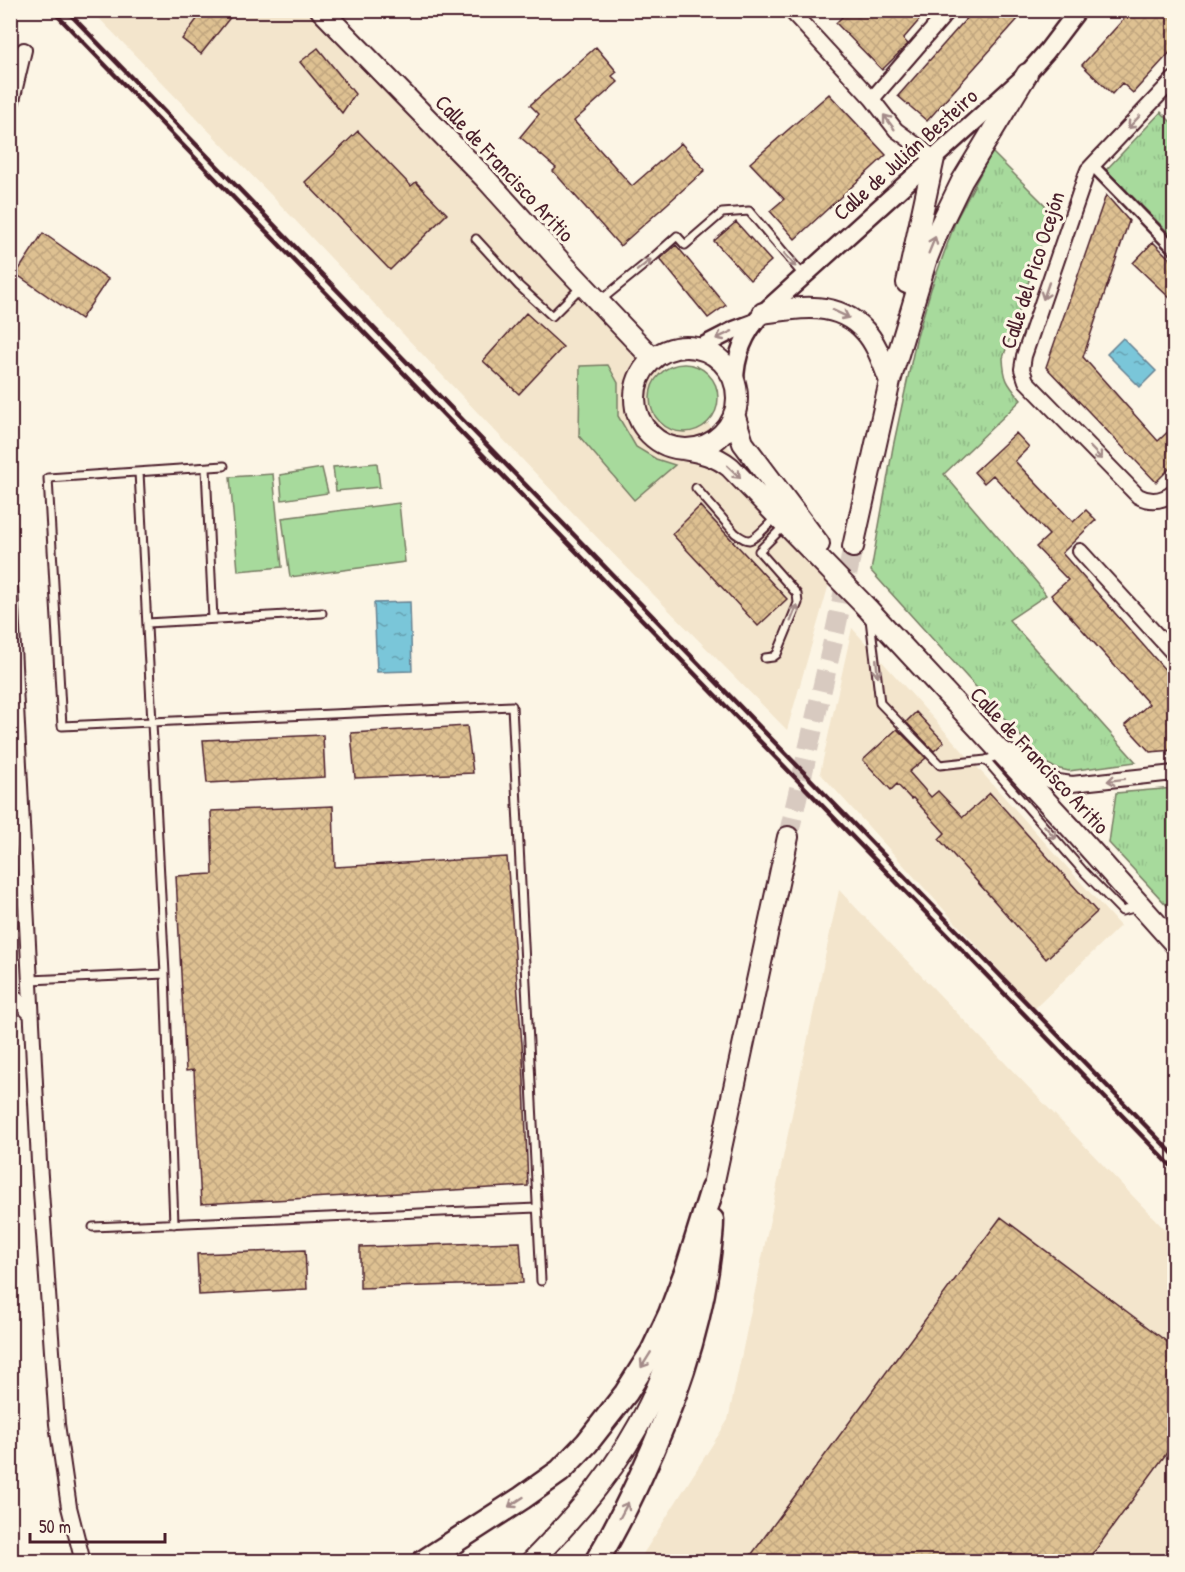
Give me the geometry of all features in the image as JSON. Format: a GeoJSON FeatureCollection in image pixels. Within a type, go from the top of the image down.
{"type":"FeatureCollection","features":[{"type":"Feature","properties":{"kind":"main road","name":"Calle de Francisco Aritio"},"geometry":{"type":"LineString","coordinates":[[321,10],[484,177],[653,359]]}},
{"type":"Feature","properties":{"kind":"main road"},"geometry":{"type":"LineString","coordinates":[[853,547],[891,381],[926,261],[940,226],[971,165],[1027,74]]}},
{"type":"Feature","properties":{"kind":"main road"},"geometry":{"type":"LineString","coordinates":[[891,381],[894,340],[934,158]]}},
{"type":"Feature","properties":{"kind":"main road"},"geometry":{"type":"LineString","coordinates":[[758,318],[796,308],[817,307],[843,314],[866,331],[891,381]]}},
{"type":"Feature","properties":{"kind":"main road"},"geometry":{"type":"LineString","coordinates":[[687,347],[697,349],[708,351],[718,357],[728,369],[735,383],[737,400],[734,414],[726,429],[714,441],[699,447],[682,449],[663,443],[647,431],[638,414],[635,394],[641,375],[653,359],[669,350],[687,347]]}},
{"type":"Feature","properties":{"kind":"main road","name":"Calle de Francisco Aritio"},"geometry":{"type":"LineString","coordinates":[[734,414],[743,443],[869,610]]}},
{"type":"Feature","properties":{"kind":"main road","name":"Calle de Francisco Aritio"},"geometry":{"type":"LineString","coordinates":[[682,449],[706,453],[721,459],[730,467],[869,610],[993,752],[1014,780],[1141,907],[1174,944]]}},
{"type":"Feature","properties":{"kind":"main road"},"geometry":{"type":"LineString","coordinates":[[531,1562],[584,1504],[624,1447],[649,1405],[673,1346],[683,1314],[712,1188],[788,837]]}},
{"type":"Feature","properties":{"kind":"main road"},"geometry":{"type":"LineString","coordinates":[[423,1562],[560,1471],[587,1443],[626,1393],[652,1352],[670,1314],[687,1269],[712,1188]]}},
{"type":"Feature","properties":{"kind":"main road"},"geometry":{"type":"LineString","coordinates":[[596,1562],[626,1508],[663,1427],[683,1370],[703,1294],[712,1235],[712,1188]]}},
{"type":"Feature","properties":{"kind":"street"},"geometry":{"type":"LineString","coordinates":[[790,10],[872,99],[896,130],[934,158]]}},
{"type":"Feature","properties":{"kind":"street"},"geometry":{"type":"LineString","coordinates":[[872,99],[949,10]]}},
{"type":"Feature","properties":{"kind":"street","name":"Calle de Julián Besteiro"},"geometry":{"type":"LineString","coordinates":[[697,349],[758,318],[1027,74],[1078,10]]}},
{"type":"Feature","properties":{"kind":"street"},"geometry":{"type":"LineString","coordinates":[[10,109],[24,50]]}},
{"type":"Feature","properties":{"kind":"street","name":"Calle del Pico Ocejón"},"geometry":{"type":"LineString","coordinates":[[1174,79],[1088,170],[1024,356],[1022,369],[1026,381],[1138,496],[1158,500],[1174,492]]}},
{"type":"Feature","properties":{"kind":"street"},"geometry":{"type":"LineString","coordinates":[[1093,166],[1174,249]]}},
{"type":"Feature","properties":{"kind":"street","name":"Calle de Julián Besteiro"},"geometry":{"type":"LineString","coordinates":[[735,383],[738,357],[758,318]]}},
{"type":"Feature","properties":{"kind":"street"},"geometry":{"type":"LineString","coordinates":[[1080,551],[1174,654]]}},
{"type":"Feature","properties":{"kind":"street"},"geometry":{"type":"LineString","coordinates":[[10,587],[39,1162],[57,1424],[69,1507],[84,1562]]}},
{"type":"Feature","properties":{"kind":"street"},"geometry":{"type":"LineString","coordinates":[[993,752],[1019,758],[1038,775],[1051,781],[1072,784],[1174,773]]}},
{"type":"Feature","properties":{"kind":"street"},"geometry":{"type":"LineString","coordinates":[[10,993],[32,1014]]}},
{"type":"Feature","properties":{"kind":"lane"},"geometry":{"type":"LineString","coordinates":[[599,302],[677,236],[685,244],[722,213],[749,211],[804,276]]}},
{"type":"Feature","properties":{"kind":"lane"},"geometry":{"type":"LineString","coordinates":[[476,239],[519,286],[552,316],[583,285]]}},
{"type":"Feature","properties":{"kind":"lane"},"geometry":{"type":"LineString","coordinates":[[224,466],[48,478],[62,726],[512,706],[541,1281]]}},
{"type":"Feature","properties":{"kind":"lane"},"geometry":{"type":"LineString","coordinates":[[206,468],[213,619]]}},
{"type":"Feature","properties":{"kind":"lane"},"geometry":{"type":"LineString","coordinates":[[140,472],[165,974],[174,1224]]}},
{"type":"Feature","properties":{"kind":"lane"},"geometry":{"type":"LineString","coordinates":[[696,488],[742,538],[749,540],[754,538],[781,521]]}},
{"type":"Feature","properties":{"kind":"lane"},"geometry":{"type":"LineString","coordinates":[[765,658],[777,654],[798,603],[797,594],[759,551],[781,521]]}},
{"type":"Feature","properties":{"kind":"lane"},"geometry":{"type":"LineString","coordinates":[[869,610],[880,703],[940,765],[993,752]]}},
{"type":"Feature","properties":{"kind":"lane"},"geometry":{"type":"LineString","coordinates":[[147,623],[322,613]]}},
{"type":"Feature","properties":{"kind":"lane"},"geometry":{"type":"LineString","coordinates":[[30,980],[165,974]]}},
{"type":"Feature","properties":{"kind":"lane"},"geometry":{"type":"LineString","coordinates":[[93,1227],[537,1208]]}},
{"type":"Feature","properties":{"kind":"shaded area"},"geometry":{"type":"Polygon","coordinates":[[[92,11],[319,11],[653,359],[833,570],[787,730],[575,515],[273,197],[92,11]]]}},
{"type":"Feature","properties":{"kind":"shaded area"},"geometry":{"type":"Polygon","coordinates":[[[852,628],[1120,926],[1034,1009],[820,773],[852,628]]]}},
{"type":"Feature","properties":{"kind":"shaded area"},"geometry":{"type":"Polygon","coordinates":[[[839,890],[1174,1239],[1174,1561],[638,1562],[728,1420],[839,890]]]}},
{"type":"Feature","properties":{"kind":"green space"},"geometry":{"type":"Polygon","coordinates":[[[1161,112],[1174,125],[1174,238],[1106,170],[1161,112]]]}},
{"type":"Feature","properties":{"kind":"green space"},"geometry":{"type":"Polygon","coordinates":[[[992,152],[1052,212],[1003,358],[1007,381],[1021,400],[944,474],[1046,595],[1009,620],[1136,762],[1069,771],[1055,768],[1043,761],[871,571],[893,447],[916,340],[931,289],[956,220],[992,152]]]}},
{"type":"Feature","properties":{"kind":"green space"},"geometry":{"type":"Polygon","coordinates":[[[684,364],[697,367],[708,374],[715,385],[718,398],[715,411],[708,422],[697,429],[684,432],[671,429],[660,422],[653,411],[650,398],[653,385],[660,374],[671,367],[684,364]]]}},
{"type":"Feature","properties":{"kind":"green space"},"geometry":{"type":"Polygon","coordinates":[[[608,365],[618,383],[618,416],[636,447],[656,459],[675,465],[634,500],[579,436],[580,366],[608,365]]]}},
{"type":"Feature","properties":{"kind":"green space"},"geometry":{"type":"Polygon","coordinates":[[[377,463],[380,487],[336,491],[333,467],[377,463]]]}},
{"type":"Feature","properties":{"kind":"green space"},"geometry":{"type":"Polygon","coordinates":[[[322,468],[328,493],[282,500],[280,475],[322,468]]]}},
{"type":"Feature","properties":{"kind":"green space"},"geometry":{"type":"Polygon","coordinates":[[[273,474],[282,567],[238,571],[230,477],[273,474]]]}},
{"type":"Feature","properties":{"kind":"green space"},"geometry":{"type":"Polygon","coordinates":[[[399,503],[405,562],[290,577],[282,518],[399,503]]]}},
{"type":"Feature","properties":{"kind":"green space"},"geometry":{"type":"Polygon","coordinates":[[[1174,788],[1174,913],[1109,843],[1116,793],[1174,788]]]}},
{"type":"Feature","properties":{"kind":"water"},"geometry":{"type":"Polygon","coordinates":[[[1123,338],[1156,371],[1140,387],[1107,354],[1123,338]]]}},
{"type":"Feature","properties":{"kind":"water"},"geometry":{"type":"Polygon","coordinates":[[[410,602],[412,671],[377,672],[374,603],[410,602]]]}},
{"type":"Feature","properties":{"kind":"building"},"geometry":{"type":"Polygon","coordinates":[[[204,10],[236,10],[201,54],[182,39],[204,10]]]}},
{"type":"Feature","properties":{"kind":"building"},"geometry":{"type":"Polygon","coordinates":[[[849,10],[928,10],[903,39],[908,44],[882,70],[836,23],[849,10]]]}},
{"type":"Feature","properties":{"kind":"building"},"geometry":{"type":"Polygon","coordinates":[[[974,10],[1026,10],[927,121],[898,96],[974,10]]]}},
{"type":"Feature","properties":{"kind":"building"},"geometry":{"type":"Polygon","coordinates":[[[1132,10],[1174,10],[1174,48],[1133,93],[1122,83],[1112,94],[1082,65],[1132,10]]]}},
{"type":"Feature","properties":{"kind":"building"},"geometry":{"type":"Polygon","coordinates":[[[596,47],[617,72],[612,76],[618,82],[574,121],[632,186],[681,143],[705,170],[620,246],[553,171],[556,168],[520,137],[539,114],[530,105],[596,47]]]}},
{"type":"Feature","properties":{"kind":"building"},"geometry":{"type":"Polygon","coordinates":[[[318,48],[355,94],[342,113],[300,62],[318,48]]]}},
{"type":"Feature","properties":{"kind":"building"},"geometry":{"type":"Polygon","coordinates":[[[829,94],[886,155],[795,239],[770,211],[784,199],[750,163],[829,94]]]}},
{"type":"Feature","properties":{"kind":"building"},"geometry":{"type":"Polygon","coordinates":[[[358,131],[411,186],[416,182],[447,214],[390,270],[305,182],[358,131]]]}},
{"type":"Feature","properties":{"kind":"building"},"geometry":{"type":"Polygon","coordinates":[[[1106,195],[1129,221],[1083,357],[1158,441],[1174,426],[1174,464],[1156,482],[1046,367],[1106,195]]]}},
{"type":"Feature","properties":{"kind":"building"},"geometry":{"type":"Polygon","coordinates":[[[736,222],[771,261],[750,280],[714,241],[736,222]]]}},
{"type":"Feature","properties":{"kind":"building"},"geometry":{"type":"Polygon","coordinates":[[[43,233],[108,279],[81,319],[16,274],[43,233]]]}},
{"type":"Feature","properties":{"kind":"building"},"geometry":{"type":"Polygon","coordinates":[[[1153,242],[1174,263],[1174,302],[1133,263],[1153,242]]]}},
{"type":"Feature","properties":{"kind":"building"},"geometry":{"type":"Polygon","coordinates":[[[676,245],[726,305],[708,318],[660,259],[676,245]]]}},
{"type":"Feature","properties":{"kind":"building"},"geometry":{"type":"Polygon","coordinates":[[[526,313],[563,347],[519,394],[483,361],[526,313]]]}},
{"type":"Feature","properties":{"kind":"building"},"geometry":{"type":"Polygon","coordinates":[[[1016,433],[1029,447],[1015,461],[1073,522],[1086,510],[1096,520],[1062,553],[1174,680],[1174,750],[1150,752],[1125,725],[1149,704],[1051,595],[1068,580],[1036,547],[1049,535],[993,475],[984,483],[974,472],[1016,433]]]}},
{"type":"Feature","properties":{"kind":"building"},"geometry":{"type":"Polygon","coordinates":[[[700,506],[787,599],[758,626],[672,534],[700,506]]]}},
{"type":"Feature","properties":{"kind":"building"},"geometry":{"type":"Polygon","coordinates":[[[916,712],[944,742],[934,751],[906,722],[916,712]]]}},
{"type":"Feature","properties":{"kind":"building"},"geometry":{"type":"Polygon","coordinates":[[[467,726],[473,773],[355,778],[351,733],[467,726]]]}},
{"type":"Feature","properties":{"kind":"building"},"geometry":{"type":"Polygon","coordinates":[[[897,729],[926,758],[909,772],[931,797],[938,791],[963,817],[990,793],[1097,912],[1046,959],[939,839],[945,833],[913,798],[911,799],[897,784],[891,790],[863,760],[897,729]]]}},
{"type":"Feature","properties":{"kind":"building"},"geometry":{"type":"Polygon","coordinates":[[[323,735],[325,777],[207,783],[203,740],[323,735]]]}},
{"type":"Feature","properties":{"kind":"building"},"geometry":{"type":"Polygon","coordinates":[[[333,806],[335,867],[507,857],[523,1057],[528,1186],[201,1204],[194,1070],[186,1071],[176,876],[213,874],[211,811],[333,806]]]}},
{"type":"Feature","properties":{"kind":"building"},"geometry":{"type":"Polygon","coordinates":[[[1001,1217],[1174,1347],[1174,1443],[1087,1562],[746,1562],[1001,1217]]]}},
{"type":"Feature","properties":{"kind":"building"},"geometry":{"type":"Polygon","coordinates":[[[520,1242],[523,1283],[360,1288],[360,1247],[520,1242]]]}},
{"type":"Feature","properties":{"kind":"building"},"geometry":{"type":"Polygon","coordinates":[[[305,1250],[307,1289],[199,1295],[197,1254],[305,1250]]]}},
{"type":"Feature","properties":{"kind":"tunnel"},"geometry":{"type":"LineString","coordinates":[[788,837],[853,547]]}},
{"type":"Feature","properties":{"kind":"railway"},"geometry":{"type":"LineString","coordinates":[[52,10],[1174,1169]]}},
{"type":"Feature","properties":{"kind":"railway"},"geometry":{"type":"LineString","coordinates":[[66,10],[1174,1155]]}}]}
